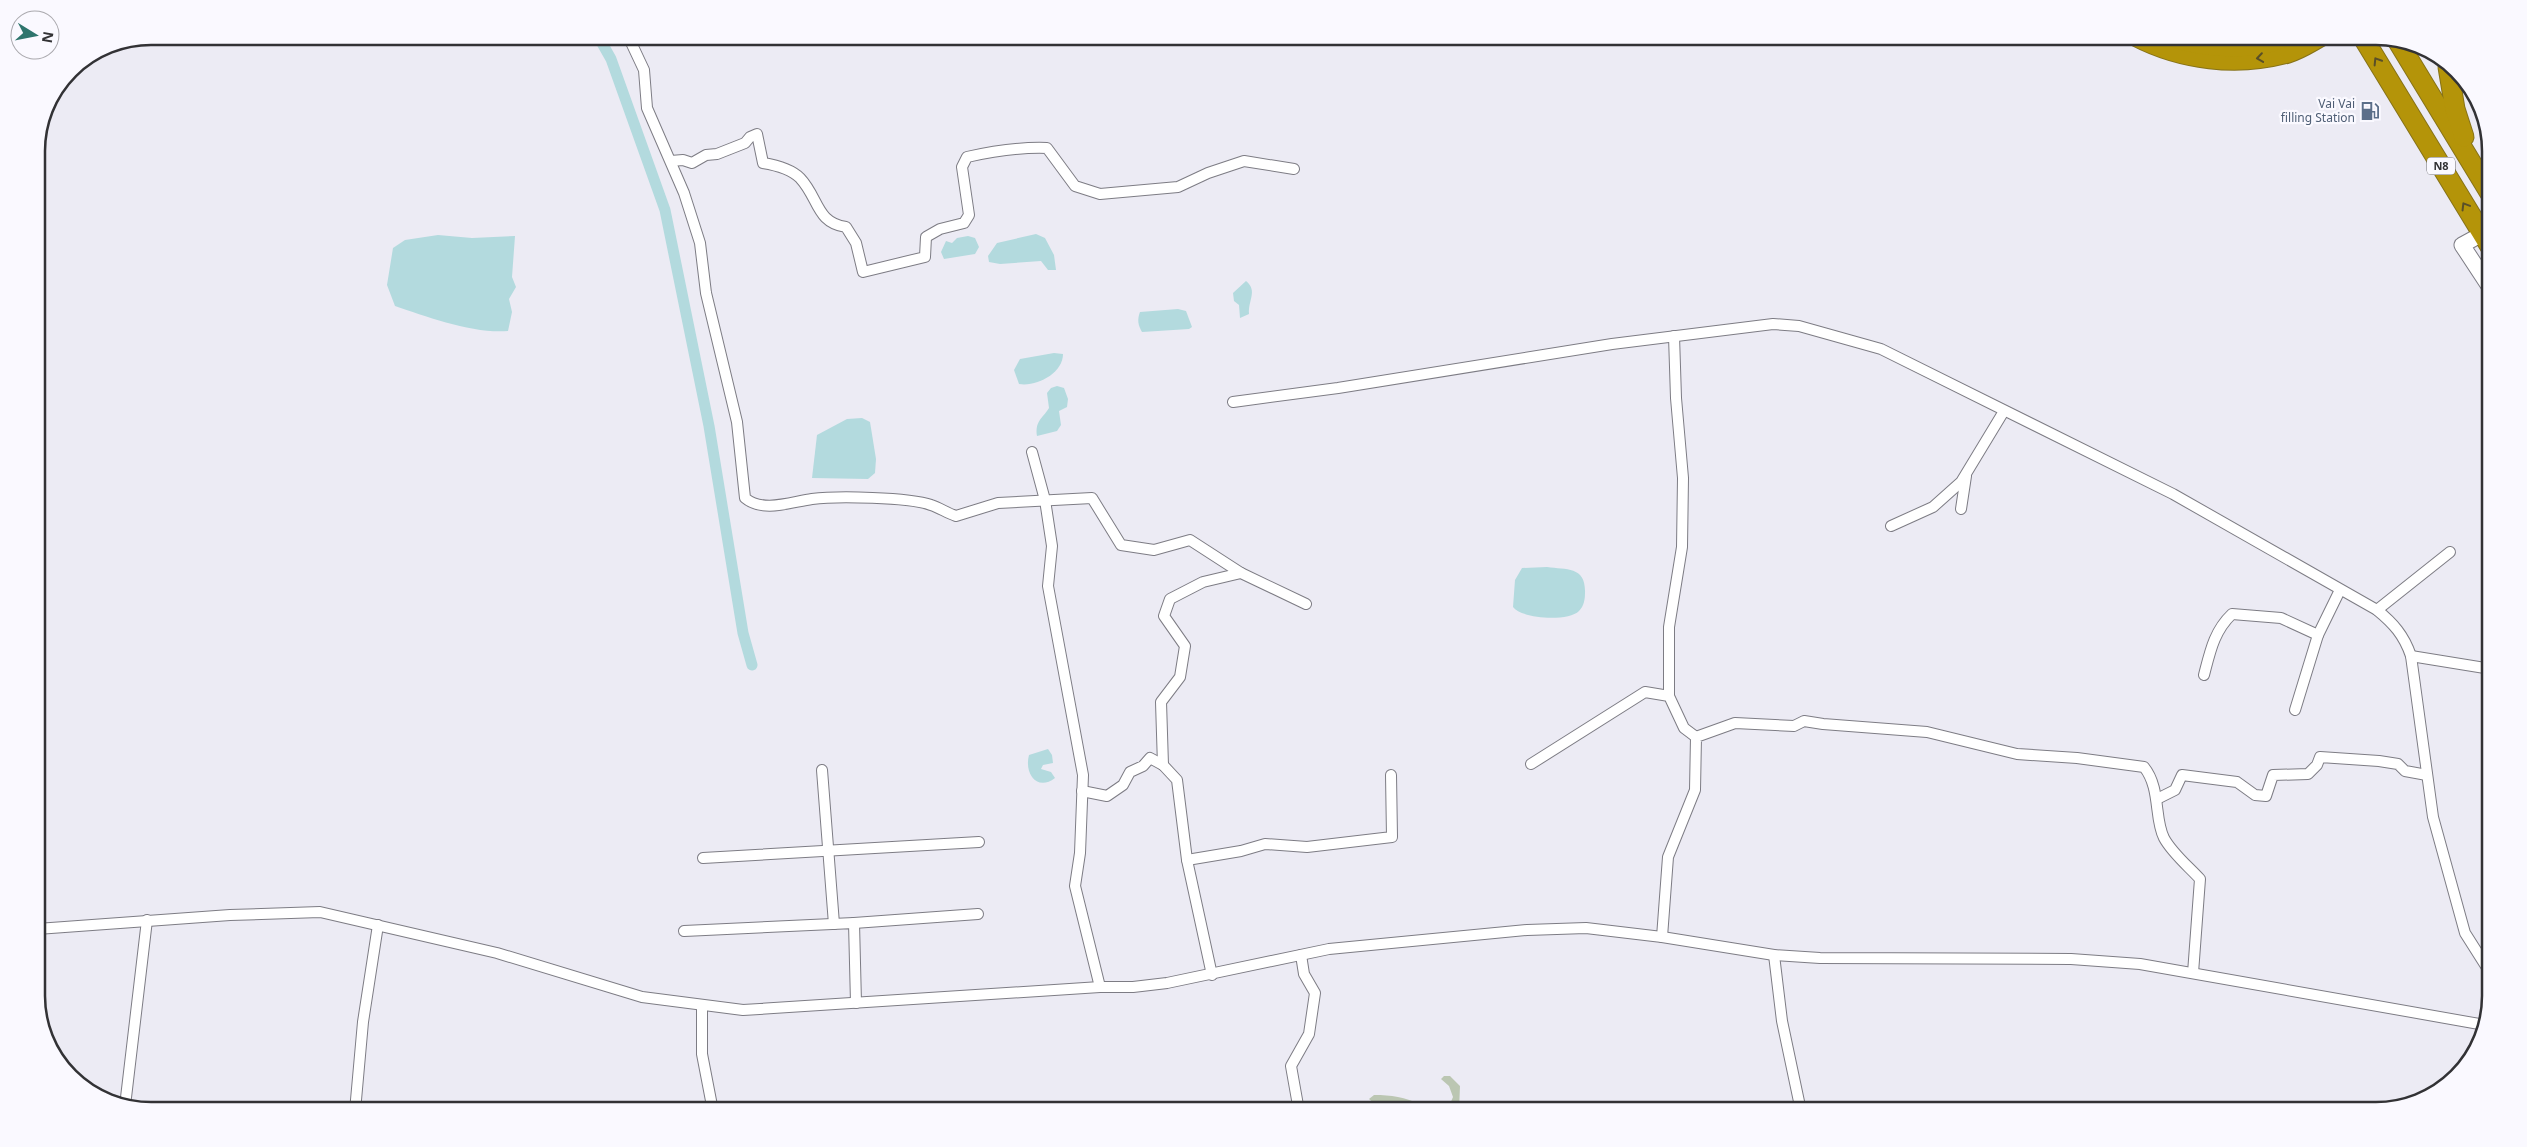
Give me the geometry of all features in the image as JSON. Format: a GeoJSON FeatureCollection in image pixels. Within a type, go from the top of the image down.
{"type":"FeatureCollection","features":[{"type":"Feature","properties":{"kind":"highway"},"geometry":{"type":"LineString","coordinates":[[2159,45],[2181,53],[2220,60],[2258,60],[2282,54],[2302,45]]}},
{"type":"Feature","properties":{"kind":"highway"},"geometry":{"type":"LineString","coordinates":[[2212,45],[2221,47],[2256,45]]}},
{"type":"Feature","properties":{"kind":"highway","name":"N8"},"geometry":{"type":"LineString","coordinates":[[2368,45],[2482,235]]}},
{"type":"Feature","properties":{"kind":"highway","name":"N8"},"geometry":{"type":"LineString","coordinates":[[2402,49],[2482,181]]}},
{"type":"Feature","properties":{"kind":"highway"},"geometry":{"type":"LineString","coordinates":[[2449,74],[2455,109],[2474,167]]}},
{"type":"Feature","properties":{"kind":"main road"},"geometry":{"type":"LineString","coordinates":[[2473,239],[2462,245],[2482,276]]}},
{"type":"Feature","properties":{"kind":"street"},"geometry":{"type":"LineString","coordinates":[[632,45],[644,70],[648,108],[671,161],[700,243],[706,293],[737,422],[745,498],[752,503],[769,506],[814,499],[891,500],[931,505],[956,516],[998,503],[1092,498],[1121,546],[1154,550],[1190,540],[1240,572],[1306,604]]}},
{"type":"Feature","properties":{"kind":"street"},"geometry":{"type":"LineString","coordinates":[[671,161],[683,160],[692,163],[706,155],[717,154],[745,143],[750,137],[757,134],[763,162],[776,165],[798,176],[818,204],[823,216],[832,225],[846,227],[856,243],[863,272],[925,257],[926,238],[940,229],[964,224],[969,215],[962,168],[967,157],[1024,147],[1048,148],[1075,186],[1100,194],[1178,186],[1208,173],[1244,161],[1294,169]]}},
{"type":"Feature","properties":{"kind":"street"},"geometry":{"type":"LineString","coordinates":[[1233,402],[1338,388],[1612,344],[1773,324],[1800,326],[1881,349],[2173,494],[2377,610],[2392,622],[2405,638],[2411,656],[2418,691],[2426,775],[2433,817],[2465,933],[2482,960]]}},
{"type":"Feature","properties":{"kind":"street"},"geometry":{"type":"LineString","coordinates":[[1674,336],[1676,398],[1683,488],[1682,548],[1668,627],[1669,696],[1684,728],[1696,737]]}},
{"type":"Feature","properties":{"kind":"street"},"geometry":{"type":"LineString","coordinates":[[1891,526],[1933,507],[1961,482],[2004,410]]}},
{"type":"Feature","properties":{"kind":"street"},"geometry":{"type":"LineString","coordinates":[[1032,452],[1044,500],[1052,546],[1048,586],[1082,775],[1080,852],[1075,886],[1100,987]]}},
{"type":"Feature","properties":{"kind":"street"},"geometry":{"type":"LineString","coordinates":[[1961,509],[1966,472]]}},
{"type":"Feature","properties":{"kind":"street"},"geometry":{"type":"LineString","coordinates":[[2377,610],[2450,552]]}},
{"type":"Feature","properties":{"kind":"street"},"geometry":{"type":"LineString","coordinates":[[1163,765],[1161,702],[1180,677],[1185,646],[1164,616],[1170,599],[1203,582],[1240,572]]}},
{"type":"Feature","properties":{"kind":"street"},"geometry":{"type":"LineString","coordinates":[[2295,710],[2318,635],[2340,590]]}},
{"type":"Feature","properties":{"kind":"street"},"geometry":{"type":"LineString","coordinates":[[2204,675],[2211,647],[2222,624],[2232,614],[2281,618],[2318,635]]}},
{"type":"Feature","properties":{"kind":"street"},"geometry":{"type":"LineString","coordinates":[[2411,656],[2482,668]]}},
{"type":"Feature","properties":{"kind":"street"},"geometry":{"type":"LineString","coordinates":[[1531,764],[1645,692],[1669,696]]}},
{"type":"Feature","properties":{"kind":"street"},"geometry":{"type":"LineString","coordinates":[[1696,737],[1736,723],[1794,726],[1804,721],[1926,732],[2018,754],[2077,758],[2144,767],[2149,773],[2157,799],[2163,837],[2200,879],[2193,973]]}},
{"type":"Feature","properties":{"kind":"street"},"geometry":{"type":"LineString","coordinates":[[1662,937],[1668,857],[1695,790],[1696,737]]}},
{"type":"Feature","properties":{"kind":"street"},"geometry":{"type":"LineString","coordinates":[[2157,799],[2175,790],[2182,775],[2237,782],[2255,795],[2266,796],[2273,775],[2308,774],[2317,765],[2320,757],[2398,764],[2406,771],[2426,775]]}},
{"type":"Feature","properties":{"kind":"street"},"geometry":{"type":"LineString","coordinates":[[1082,791],[1107,796],[1122,785],[1130,772],[1143,766],[1150,758],[1163,765],[1178,780],[1187,860],[1212,975]]}},
{"type":"Feature","properties":{"kind":"street"},"geometry":{"type":"LineString","coordinates":[[822,770],[834,924]]}},
{"type":"Feature","properties":{"kind":"street"},"geometry":{"type":"LineString","coordinates":[[1187,860],[1241,851],[1265,844],[1307,848],[1392,837],[1391,775]]}},
{"type":"Feature","properties":{"kind":"street"},"geometry":{"type":"LineString","coordinates":[[703,858],[979,842]]}},
{"type":"Feature","properties":{"kind":"street"},"geometry":{"type":"LineString","coordinates":[[45,928],[148,920],[320,912],[497,953],[642,997],[743,1010],[1141,986],[1212,975],[1329,949],[1547,929],[1586,928],[1662,937],[1774,955],[1820,958],[2071,959],[2140,964],[2478,1024]]}},
{"type":"Feature","properties":{"kind":"street"},"geometry":{"type":"LineString","coordinates":[[684,931],[854,923],[978,914]]}},
{"type":"Feature","properties":{"kind":"street"},"geometry":{"type":"LineString","coordinates":[[126,1099],[148,920]]}},
{"type":"Feature","properties":{"kind":"street"},"geometry":{"type":"LineString","coordinates":[[854,923],[856,1003]]}},
{"type":"Feature","properties":{"kind":"street"},"geometry":{"type":"LineString","coordinates":[[355,1102],[362,1022],[378,925]]}},
{"type":"Feature","properties":{"kind":"street"},"geometry":{"type":"LineString","coordinates":[[1297,1102],[1291,1066],[1309,1034],[1315,993],[1304,974],[1301,955]]}},
{"type":"Feature","properties":{"kind":"street"},"geometry":{"type":"LineString","coordinates":[[1774,955],[1782,1021],[1799,1102]]}},
{"type":"Feature","properties":{"kind":"street"},"geometry":{"type":"LineString","coordinates":[[702,1005],[702,1054],[711,1102]]}},
{"type":"Feature","properties":{"kind":"green space"},"geometry":{"type":"Polygon","coordinates":[[[1444,1076],[1450,1076],[1460,1086],[1459,1102],[1451,1102],[1453,1097],[1449,1086],[1441,1079],[1444,1076]]]}},
{"type":"Feature","properties":{"kind":"green space"},"geometry":{"type":"Polygon","coordinates":[[[1374,1095],[1392,1096],[1414,1102],[1373,1102],[1369,1099],[1374,1095]]]}},
{"type":"Feature","properties":{"kind":"water"},"geometry":{"type":"Polygon","coordinates":[[[1036,234],[1045,238],[1054,255],[1056,270],[1048,270],[1041,261],[1000,264],[989,262],[988,256],[997,243],[1036,234]]]}},
{"type":"Feature","properties":{"kind":"water"},"geometry":{"type":"Polygon","coordinates":[[[438,235],[472,238],[515,236],[512,277],[516,287],[509,299],[512,312],[508,331],[480,330],[466,327],[436,320],[395,306],[387,285],[393,248],[405,240],[438,235]]]}},
{"type":"Feature","properties":{"kind":"water"},"geometry":{"type":"Polygon","coordinates":[[[968,236],[975,238],[979,247],[975,254],[944,259],[941,252],[946,241],[952,243],[957,238],[968,236]]]}},
{"type":"Feature","properties":{"kind":"water"},"geometry":{"type":"Polygon","coordinates":[[[1246,281],[1250,285],[1252,292],[1249,314],[1240,318],[1239,305],[1234,301],[1233,293],[1246,281]]]}},
{"type":"Feature","properties":{"kind":"water"},"geometry":{"type":"Polygon","coordinates":[[[1178,309],[1186,311],[1192,327],[1189,329],[1142,332],[1138,322],[1140,312],[1178,309]]]}},
{"type":"Feature","properties":{"kind":"water"},"geometry":{"type":"Polygon","coordinates":[[[1054,353],[1063,354],[1062,361],[1054,373],[1041,381],[1019,384],[1014,370],[1020,359],[1054,353]]]}},
{"type":"Feature","properties":{"kind":"water"},"geometry":{"type":"Polygon","coordinates":[[[1057,386],[1064,388],[1068,399],[1067,407],[1059,411],[1061,425],[1057,431],[1037,436],[1038,423],[1049,408],[1047,393],[1051,388],[1057,386]]]}},
{"type":"Feature","properties":{"kind":"water"},"geometry":{"type":"Polygon","coordinates":[[[862,418],[870,422],[876,459],[875,473],[868,479],[812,478],[817,435],[847,419],[862,418]]]}},
{"type":"Feature","properties":{"kind":"water"},"geometry":{"type":"Polygon","coordinates":[[[1547,567],[1568,569],[1579,574],[1582,578],[1585,598],[1579,611],[1565,617],[1545,618],[1526,614],[1513,607],[1515,580],[1522,568],[1547,567]]]}},
{"type":"Feature","properties":{"kind":"water"},"geometry":{"type":"Polygon","coordinates":[[[1048,749],[1052,755],[1053,763],[1043,765],[1041,769],[1051,772],[1055,778],[1049,782],[1038,782],[1030,774],[1028,768],[1029,755],[1048,749]]]}},
{"type":"Feature","properties":{"kind":"waterway"},"geometry":{"type":"LineString","coordinates":[[603,45],[611,59],[665,210],[709,426],[743,633],[752,665]]}},
{"type":"Feature","properties":{"kind":"place","name":"Vai Vai filling Station"},"geometry":{"type":"Point","coordinates":[2370,111]}}]}
